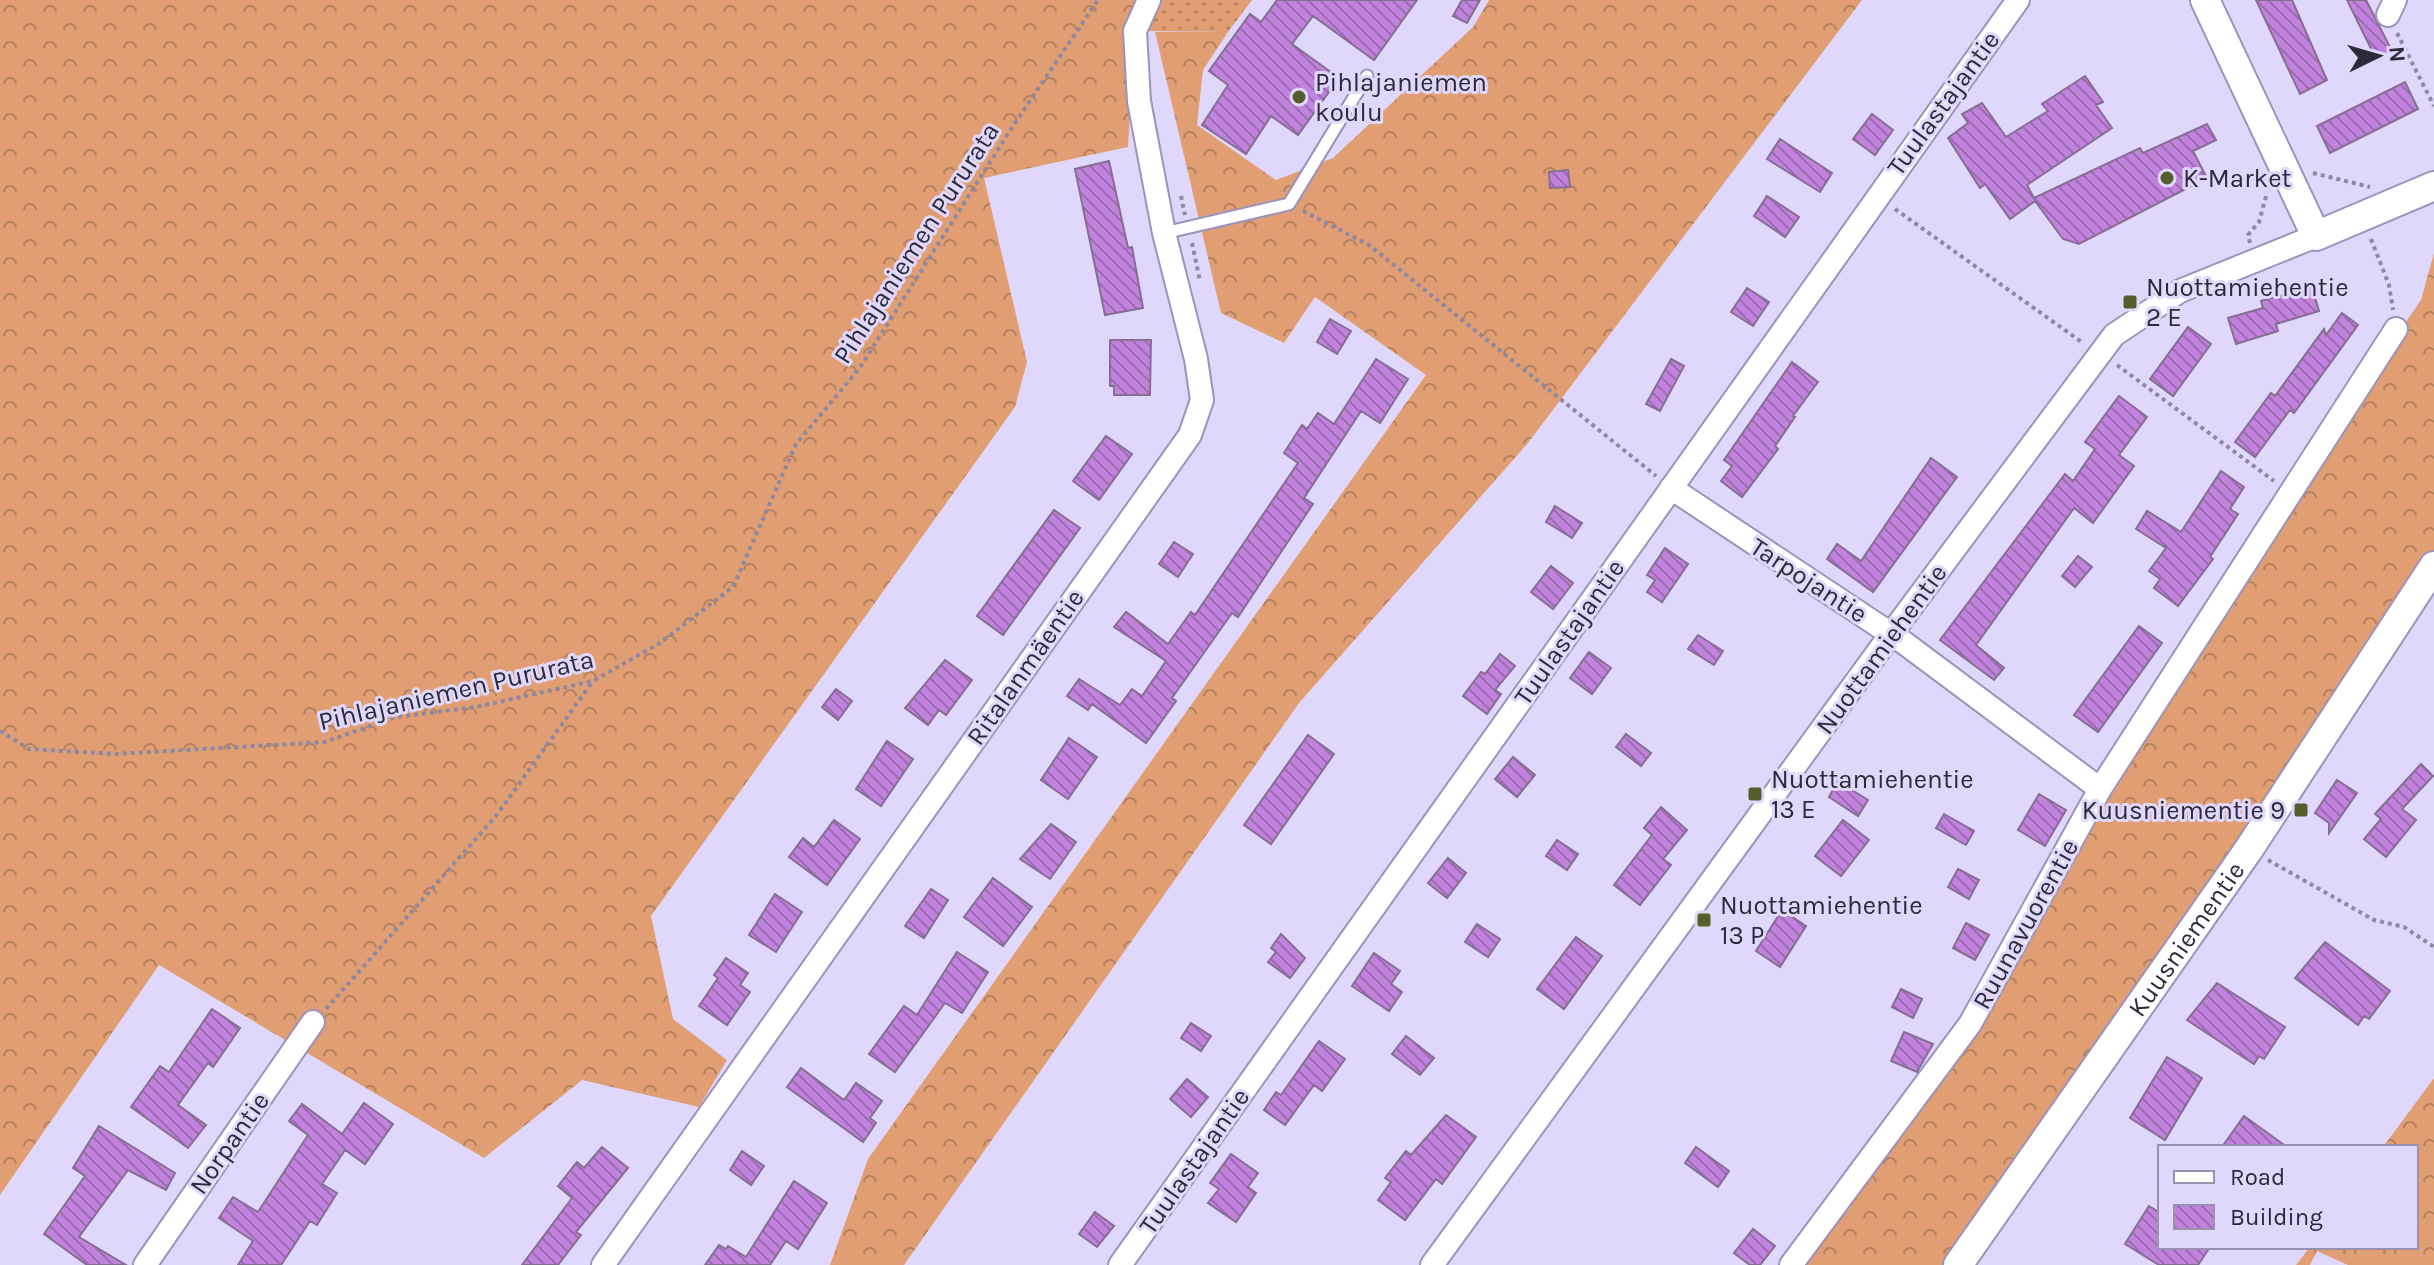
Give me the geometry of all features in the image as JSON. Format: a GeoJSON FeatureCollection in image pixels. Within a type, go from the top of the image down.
{"type":"FeatureCollection","features":[{"type":"Feature","properties":{"kind":"street","name":"Ritalanmäentie"},"geometry":{"type":"LineString","coordinates":[[603,1265],[1190,435],[1202,400],[1196,359],[1164,233],[1139,101],[1135,31],[1149,0]]}},
{"type":"Feature","properties":{"kind":"street","name":"Tuulastajantie"},"geometry":{"type":"LineString","coordinates":[[1120,1265],[2018,0]]}},
{"type":"Feature","properties":{"kind":"street"},"geometry":{"type":"LineString","coordinates":[[2205,0],[2279,187],[2316,236],[2434,186]]}},
{"type":"Feature","properties":{"kind":"street","name":"Nuottamiehentie"},"geometry":{"type":"LineString","coordinates":[[1432,1265],[1891,634],[2114,335],[2180,291],[2316,236]]}},
{"type":"Feature","properties":{"kind":"street","name":"Ruunavuorentie"},"geometry":{"type":"LineString","coordinates":[[1791,1265],[1970,1024],[2100,789],[2396,329]]}},
{"type":"Feature","properties":{"kind":"street","name":"Tarpojantie"},"geometry":{"type":"LineString","coordinates":[[1671,488],[1891,634],[2100,789]]}},
{"type":"Feature","properties":{"kind":"street","name":"Kuusniementie"},"geometry":{"type":"LineString","coordinates":[[1958,1265],[2249,849],[2434,566]]}},
{"type":"Feature","properties":{"kind":"street","name":"Norpantie"},"geometry":{"type":"LineString","coordinates":[[145,1265],[313,1022]]}},
{"type":"Feature","properties":{"kind":"lane"},"geometry":{"type":"LineString","coordinates":[[1164,233],[1289,204],[1367,76]]}},
{"type":"Feature","properties":{"kind":"path","name":"Pihlajaniemen Pururata"},"geometry":{"type":"LineString","coordinates":[[0,731],[29,749],[115,754],[325,742],[396,717],[476,707],[593,681],[660,643],[733,587],[796,444],[859,369],[1013,126],[1098,0]]}},
{"type":"Feature","properties":{"kind":"path"},"geometry":{"type":"LineString","coordinates":[[2392,8],[2434,106]]}},
{"type":"Feature","properties":{"kind":"path"},"geometry":{"type":"LineString","coordinates":[[2279,187],[2309,173],[2379,189],[2381,208]]}},
{"type":"Feature","properties":{"kind":"path"},"geometry":{"type":"LineString","coordinates":[[1177,181],[1202,289]]}},
{"type":"Feature","properties":{"kind":"path"},"geometry":{"type":"LineString","coordinates":[[1876,196],[2290,492]]}},
{"type":"Feature","properties":{"kind":"path"},"geometry":{"type":"LineString","coordinates":[[1289,204],[1369,245],[1671,488]]}},
{"type":"Feature","properties":{"kind":"path"},"geometry":{"type":"LineString","coordinates":[[2371,237],[2389,285],[2396,329]]}},
{"type":"Feature","properties":{"kind":"path"},"geometry":{"type":"LineString","coordinates":[[313,1022],[496,816],[593,681]]}},
{"type":"Feature","properties":{"kind":"path"},"geometry":{"type":"LineString","coordinates":[[2249,849],[2374,920],[2404,927],[2434,947]]}},
{"type":"Feature","properties":{"kind":"green space"},"geometry":{"type":"Polygon","coordinates":[[[0,0],[1149,0],[1135,31],[1128,147],[984,178],[1027,362],[1015,407],[651,916],[673,1019],[727,1060],[699,1107],[582,1080],[484,1158],[159,965],[0,1195],[0,0]]]}},
{"type":"Feature","properties":{"kind":"green space"},"geometry":{"type":"Polygon","coordinates":[[[1149,0],[1252,0],[1228,32],[1135,31],[1149,0]]]}},
{"type":"Feature","properties":{"kind":"green space"},"geometry":{"type":"Polygon","coordinates":[[[1489,0],[1862,0],[1528,443],[1299,703],[904,1265],[830,1265],[868,1159],[1426,375],[1315,297],[1284,343],[1221,313],[1155,32],[1228,32],[1203,70],[1197,125],[1276,180],[1333,158],[1473,27],[1489,0]]]}},
{"type":"Feature","properties":{"kind":"green space"},"geometry":{"type":"Polygon","coordinates":[[[2434,253],[2434,566],[1958,1265],[1791,1265],[1970,1024],[2290,492],[2421,300],[2434,253]]]}},
{"type":"Feature","properties":{"kind":"green space"},"geometry":{"type":"Polygon","coordinates":[[[2434,1078],[2434,1265],[2348,1265],[2317,1251],[2310,1265],[2296,1265],[2308,1249],[2418,1249],[2418,1145],[2384,1145],[2434,1078]]]}},
{"type":"Feature","properties":{"kind":"building"},"geometry":{"type":"Polygon","coordinates":[[[1277,0],[1417,0],[1374,60],[1313,16],[1292,44],[1339,78],[1298,135],[1271,116],[1246,154],[1202,125],[1228,85],[1209,71],[1250,14],[1261,22],[1277,0]]]}},
{"type":"Feature","properties":{"kind":"building"},"geometry":{"type":"Polygon","coordinates":[[[1462,0],[1480,0],[1467,23],[1453,16],[1462,0]]]}},
{"type":"Feature","properties":{"kind":"building"},"geometry":{"type":"Polygon","coordinates":[[[2256,0],[2292,0],[2327,80],[2300,94],[2256,0]]]}},
{"type":"Feature","properties":{"kind":"building"},"geometry":{"type":"Polygon","coordinates":[[[2347,0],[2366,0],[2393,53],[2377,61],[2347,0]]]}},
{"type":"Feature","properties":{"kind":"building"},"geometry":{"type":"Polygon","coordinates":[[[2085,76],[2103,102],[2096,105],[2112,128],[2027,185],[2034,198],[2140,148],[2143,153],[2207,124],[2216,140],[2193,151],[2207,178],[2079,244],[2063,239],[2035,201],[2010,219],[1985,184],[1980,188],[1948,138],[1968,123],[1962,114],[1982,103],[2006,137],[2048,111],[2042,104],[2085,76]]]}},
{"type":"Feature","properties":{"kind":"building"},"geometry":{"type":"Polygon","coordinates":[[[2405,82],[2418,109],[2330,153],[2317,126],[2405,82]]]}},
{"type":"Feature","properties":{"kind":"building"},"geometry":{"type":"Polygon","coordinates":[[[1872,114],[1893,130],[1875,155],[1853,139],[1872,114]]]}},
{"type":"Feature","properties":{"kind":"building"},"geometry":{"type":"Polygon","coordinates":[[[1780,139],[1832,173],[1820,192],[1767,159],[1780,139]]]}},
{"type":"Feature","properties":{"kind":"building"},"geometry":{"type":"Polygon","coordinates":[[[1109,161],[1128,248],[1132,247],[1143,308],[1105,315],[1075,169],[1109,161]]]}},
{"type":"Feature","properties":{"kind":"building"},"geometry":{"type":"Polygon","coordinates":[[[1568,170],[1570,187],[1550,188],[1549,172],[1568,170]]]}},
{"type":"Feature","properties":{"kind":"building"},"geometry":{"type":"Polygon","coordinates":[[[1767,196],[1799,217],[1785,237],[1754,216],[1767,196]]]}},
{"type":"Feature","properties":{"kind":"building"},"geometry":{"type":"Polygon","coordinates":[[[2312,287],[2319,311],[2276,324],[2278,331],[2236,344],[2228,318],[2263,308],[2261,301],[2312,287]]]}},
{"type":"Feature","properties":{"kind":"building"},"geometry":{"type":"Polygon","coordinates":[[[1747,288],[1769,302],[1753,326],[1731,312],[1747,288]]]}},
{"type":"Feature","properties":{"kind":"building"},"geometry":{"type":"Polygon","coordinates":[[[2342,313],[2358,325],[2294,413],[2290,410],[2255,457],[2235,442],[2271,393],[2275,396],[2324,329],[2326,335],[2342,313]]]}},
{"type":"Feature","properties":{"kind":"building"},"geometry":{"type":"Polygon","coordinates":[[[1330,319],[1351,331],[1337,354],[1317,342],[1330,319]]]}},
{"type":"Feature","properties":{"kind":"building"},"geometry":{"type":"Polygon","coordinates":[[[2188,327],[2211,344],[2173,396],[2150,379],[2188,327]]]}},
{"type":"Feature","properties":{"kind":"building"},"geometry":{"type":"Polygon","coordinates":[[[1110,340],[1151,340],[1150,395],[1114,395],[1114,386],[1110,386],[1110,340]]]}},
{"type":"Feature","properties":{"kind":"building"},"geometry":{"type":"Polygon","coordinates":[[[1376,359],[1408,379],[1380,423],[1361,411],[1304,498],[1313,504],[1238,617],[1232,613],[1172,698],[1176,701],[1146,743],[1092,704],[1088,710],[1067,696],[1079,679],[1120,705],[1132,689],[1142,696],[1166,661],[1114,627],[1126,612],[1168,644],[1191,612],[1195,615],[1298,463],[1284,453],[1302,425],[1307,429],[1318,413],[1334,424],[1376,359]]]}},
{"type":"Feature","properties":{"kind":"building"},"geometry":{"type":"Polygon","coordinates":[[[1671,359],[1684,366],[1660,411],[1646,404],[1671,359]]]}},
{"type":"Feature","properties":{"kind":"building"},"geometry":{"type":"Polygon","coordinates":[[[1792,362],[1818,382],[1775,446],[1778,449],[1742,497],[1721,481],[1732,466],[1724,460],[1792,362]]]}},
{"type":"Feature","properties":{"kind":"building"},"geometry":{"type":"Polygon","coordinates":[[[2119,396],[2147,417],[2119,455],[2134,466],[2093,523],[2074,508],[1976,645],[2004,668],[1994,680],[1940,640],[2065,474],[2073,481],[2095,449],[2085,442],[2119,396]]]}},
{"type":"Feature","properties":{"kind":"building"},"geometry":{"type":"Polygon","coordinates":[[[1106,436],[1132,454],[1099,500],[1073,481],[1106,436]]]}},
{"type":"Feature","properties":{"kind":"building"},"geometry":{"type":"Polygon","coordinates":[[[1931,458],[1957,477],[1873,592],[1827,559],[1837,544],[1861,561],[1931,458]]]}},
{"type":"Feature","properties":{"kind":"building"},"geometry":{"type":"Polygon","coordinates":[[[2221,471],[2244,487],[2230,509],[2238,514],[2210,557],[2213,559],[2178,606],[2154,588],[2160,579],[2149,571],[2166,548],[2136,529],[2147,511],[2181,532],[2221,471]]]}},
{"type":"Feature","properties":{"kind":"building"},"geometry":{"type":"Polygon","coordinates":[[[1555,506],[1582,523],[1572,538],[1546,522],[1555,506]]]}},
{"type":"Feature","properties":{"kind":"building"},"geometry":{"type":"Polygon","coordinates":[[[1054,510],[1080,528],[1003,635],[977,616],[1054,510]]]}},
{"type":"Feature","properties":{"kind":"building"},"geometry":{"type":"Polygon","coordinates":[[[1174,542],[1193,554],[1178,577],[1159,564],[1174,542]]]}},
{"type":"Feature","properties":{"kind":"building"},"geometry":{"type":"Polygon","coordinates":[[[1665,548],[1688,564],[1662,602],[1647,592],[1655,580],[1647,575],[1665,548]]]}},
{"type":"Feature","properties":{"kind":"building"},"geometry":{"type":"Polygon","coordinates":[[[2078,556],[2092,567],[2075,587],[2062,576],[2078,556]]]}},
{"type":"Feature","properties":{"kind":"building"},"geometry":{"type":"Polygon","coordinates":[[[1551,566],[1573,583],[1553,609],[1531,592],[1551,566]]]}},
{"type":"Feature","properties":{"kind":"building"},"geometry":{"type":"Polygon","coordinates":[[[2139,626],[2162,643],[2098,732],[2074,715],[2139,626]]]}},
{"type":"Feature","properties":{"kind":"building"},"geometry":{"type":"Polygon","coordinates":[[[1698,635],[1723,651],[1714,665],[1688,649],[1698,635]]]}},
{"type":"Feature","properties":{"kind":"building"},"geometry":{"type":"Polygon","coordinates":[[[1589,652],[1611,668],[1592,694],[1570,678],[1589,652]]]}},
{"type":"Feature","properties":{"kind":"building"},"geometry":{"type":"Polygon","coordinates":[[[1500,654],[1515,666],[1495,690],[1501,694],[1487,714],[1463,696],[1500,654]]]}},
{"type":"Feature","properties":{"kind":"building"},"geometry":{"type":"Polygon","coordinates":[[[945,660],[972,680],[946,715],[939,710],[928,725],[905,708],[945,660]]]}},
{"type":"Feature","properties":{"kind":"building"},"geometry":{"type":"Polygon","coordinates":[[[836,689],[852,701],[838,720],[822,707],[836,689]]]}},
{"type":"Feature","properties":{"kind":"building"},"geometry":{"type":"Polygon","coordinates":[[[1626,734],[1651,753],[1641,766],[1616,747],[1626,734]]]}},
{"type":"Feature","properties":{"kind":"building"},"geometry":{"type":"Polygon","coordinates":[[[1308,735],[1334,754],[1271,844],[1244,825],[1308,735]]]}},
{"type":"Feature","properties":{"kind":"building"},"geometry":{"type":"Polygon","coordinates":[[[1069,738],[1097,757],[1068,799],[1041,780],[1069,738]]]}},
{"type":"Feature","properties":{"kind":"building"},"geometry":{"type":"Polygon","coordinates":[[[887,741],[913,759],[881,806],[856,789],[887,741]]]}},
{"type":"Feature","properties":{"kind":"building"},"geometry":{"type":"Polygon","coordinates":[[[1513,757],[1535,775],[1517,797],[1495,779],[1513,757]]]}},
{"type":"Feature","properties":{"kind":"building"},"geometry":{"type":"Polygon","coordinates":[[[2421,764],[2433,776],[2402,809],[2416,820],[2386,857],[2364,839],[2381,819],[2375,814],[2421,764]]]}},
{"type":"Feature","properties":{"kind":"building"},"geometry":{"type":"Polygon","coordinates":[[[2337,780],[2357,793],[2329,833],[2329,823],[2315,813],[2337,780]]]}},
{"type":"Feature","properties":{"kind":"building"},"geometry":{"type":"Polygon","coordinates":[[[1838,781],[1868,800],[1858,816],[1829,797],[1838,781]]]}},
{"type":"Feature","properties":{"kind":"building"},"geometry":{"type":"Polygon","coordinates":[[[2039,794],[2066,810],[2045,846],[2018,830],[2039,794]]]}},
{"type":"Feature","properties":{"kind":"building"},"geometry":{"type":"Polygon","coordinates":[[[1661,807],[1687,830],[1663,859],[1671,865],[1640,905],[1614,885],[1652,835],[1644,828],[1661,807]]]}},
{"type":"Feature","properties":{"kind":"building"},"geometry":{"type":"Polygon","coordinates":[[[1944,814],[1974,831],[1966,845],[1936,828],[1944,814]]]}},
{"type":"Feature","properties":{"kind":"building"},"geometry":{"type":"Polygon","coordinates":[[[834,820],[860,839],[827,885],[789,857],[803,838],[814,847],[834,820]]]}},
{"type":"Feature","properties":{"kind":"building"},"geometry":{"type":"Polygon","coordinates":[[[1843,820],[1869,840],[1841,876],[1815,856],[1843,820]]]}},
{"type":"Feature","properties":{"kind":"building"},"geometry":{"type":"Polygon","coordinates":[[[1051,824],[1076,842],[1050,879],[1020,859],[1051,824]]]}},
{"type":"Feature","properties":{"kind":"building"},"geometry":{"type":"Polygon","coordinates":[[[1557,840],[1578,854],[1567,870],[1546,856],[1557,840]]]}},
{"type":"Feature","properties":{"kind":"building"},"geometry":{"type":"Polygon","coordinates":[[[1448,858],[1466,873],[1447,898],[1428,883],[1448,858]]]}},
{"type":"Feature","properties":{"kind":"building"},"geometry":{"type":"Polygon","coordinates":[[[1958,869],[1979,880],[1969,899],[1948,887],[1958,869]]]}},
{"type":"Feature","properties":{"kind":"building"},"geometry":{"type":"Polygon","coordinates":[[[993,878],[1032,907],[1003,946],[964,917],[993,878]]]}},
{"type":"Feature","properties":{"kind":"building"},"geometry":{"type":"Polygon","coordinates":[[[931,889],[948,900],[924,938],[905,926],[931,889]]]}},
{"type":"Feature","properties":{"kind":"building"},"geometry":{"type":"Polygon","coordinates":[[[775,894],[802,912],[776,952],[749,935],[775,894]]]}},
{"type":"Feature","properties":{"kind":"building"},"geometry":{"type":"Polygon","coordinates":[[[1782,910],[1806,926],[1780,967],[1756,951],[1782,910]]]}},
{"type":"Feature","properties":{"kind":"building"},"geometry":{"type":"Polygon","coordinates":[[[1966,923],[1989,935],[1975,960],[1953,948],[1966,923]]]}},
{"type":"Feature","properties":{"kind":"building"},"geometry":{"type":"Polygon","coordinates":[[[1477,924],[1500,939],[1488,957],[1465,942],[1477,924]]]}},
{"type":"Feature","properties":{"kind":"building"},"geometry":{"type":"Polygon","coordinates":[[[1281,934],[1305,958],[1290,978],[1268,962],[1276,952],[1271,948],[1281,934]]]}},
{"type":"Feature","properties":{"kind":"building"},"geometry":{"type":"Polygon","coordinates":[[[1576,937],[1602,956],[1564,1009],[1537,989],[1576,937]]]}},
{"type":"Feature","properties":{"kind":"building"},"geometry":{"type":"Polygon","coordinates":[[[2325,942],[2390,991],[2369,1019],[2364,1016],[2358,1025],[2295,978],[2325,942]]]}},
{"type":"Feature","properties":{"kind":"building"},"geometry":{"type":"Polygon","coordinates":[[[957,952],[988,972],[962,1013],[945,1003],[895,1072],[869,1054],[904,1006],[917,1015],[957,952]]]}},
{"type":"Feature","properties":{"kind":"building"},"geometry":{"type":"Polygon","coordinates":[[[1374,953],[1400,971],[1391,984],[1402,992],[1389,1011],[1352,986],[1374,953]]]}},
{"type":"Feature","properties":{"kind":"building"},"geometry":{"type":"Polygon","coordinates":[[[726,958],[748,973],[740,985],[750,992],[727,1025],[699,1006],[718,978],[714,975],[726,958]]]}},
{"type":"Feature","properties":{"kind":"building"},"geometry":{"type":"Polygon","coordinates":[[[2217,983],[2285,1027],[2264,1059],[2259,1056],[2254,1064],[2187,1020],[2217,983]]]}},
{"type":"Feature","properties":{"kind":"building"},"geometry":{"type":"Polygon","coordinates":[[[1901,989],[1922,999],[1913,1018],[1892,1007],[1901,989]]]}},
{"type":"Feature","properties":{"kind":"building"},"geometry":{"type":"Polygon","coordinates":[[[212,1009],[240,1028],[213,1067],[208,1063],[178,1105],[206,1125],[188,1148],[131,1107],[160,1066],[169,1072],[212,1009]]]}},
{"type":"Feature","properties":{"kind":"building"},"geometry":{"type":"Polygon","coordinates":[[[1191,1023],[1211,1036],[1201,1051],[1181,1038],[1191,1023]]]}},
{"type":"Feature","properties":{"kind":"building"},"geometry":{"type":"Polygon","coordinates":[[[1904,1032],[1933,1044],[1917,1072],[1891,1061],[1904,1032]]]}},
{"type":"Feature","properties":{"kind":"building"},"geometry":{"type":"Polygon","coordinates":[[[1406,1036],[1434,1058],[1420,1075],[1392,1054],[1406,1036]]]}},
{"type":"Feature","properties":{"kind":"building"},"geometry":{"type":"Polygon","coordinates":[[[1319,1041],[1345,1059],[1322,1091],[1314,1085],[1285,1125],[1264,1110],[1276,1092],[1281,1095],[1319,1041]]]}},
{"type":"Feature","properties":{"kind":"building"},"geometry":{"type":"Polygon","coordinates":[[[2167,1057],[2202,1078],[2165,1140],[2130,1118],[2167,1057]]]}},
{"type":"Feature","properties":{"kind":"building"},"geometry":{"type":"Polygon","coordinates":[[[801,1068],[844,1100],[856,1083],[882,1101],[870,1118],[876,1123],[863,1142],[787,1087],[801,1068]]]}},
{"type":"Feature","properties":{"kind":"building"},"geometry":{"type":"Polygon","coordinates":[[[1187,1079],[1208,1097],[1191,1117],[1170,1099],[1187,1079]]]}},
{"type":"Feature","properties":{"kind":"building"},"geometry":{"type":"Polygon","coordinates":[[[364,1103],[393,1124],[365,1164],[345,1150],[322,1184],[337,1193],[317,1225],[310,1221],[281,1265],[238,1265],[253,1241],[219,1218],[233,1197],[258,1212],[308,1135],[289,1121],[302,1104],[342,1134],[364,1103]]]}},
{"type":"Feature","properties":{"kind":"building"},"geometry":{"type":"Polygon","coordinates":[[[1446,1115],[1476,1137],[1442,1184],[1436,1179],[1405,1220],[1378,1200],[1391,1182],[1385,1178],[1406,1151],[1411,1155],[1446,1115]]]}},
{"type":"Feature","properties":{"kind":"building"},"geometry":{"type":"Polygon","coordinates":[[[2244,1116],[2284,1145],[2223,1145],[2244,1116]]]}},
{"type":"Feature","properties":{"kind":"building"},"geometry":{"type":"Polygon","coordinates":[[[99,1126],[175,1173],[166,1190],[128,1170],[79,1237],[126,1265],[87,1265],[44,1234],[85,1176],[73,1168],[99,1126]]]}},
{"type":"Feature","properties":{"kind":"building"},"geometry":{"type":"Polygon","coordinates":[[[602,1147],[628,1168],[576,1232],[581,1235],[558,1265],[522,1265],[572,1198],[558,1186],[577,1162],[584,1168],[602,1147]]]}},
{"type":"Feature","properties":{"kind":"building"},"geometry":{"type":"Polygon","coordinates":[[[1696,1147],[1729,1171],[1718,1187],[1685,1163],[1696,1147]]]}},
{"type":"Feature","properties":{"kind":"building"},"geometry":{"type":"Polygon","coordinates":[[[742,1151],[764,1166],[751,1185],[730,1170],[742,1151]]]}},
{"type":"Feature","properties":{"kind":"building"},"geometry":{"type":"Polygon","coordinates":[[[1231,1154],[1258,1173],[1248,1187],[1256,1193],[1236,1222],[1208,1203],[1219,1189],[1210,1183],[1231,1154]]]}},
{"type":"Feature","properties":{"kind":"building"},"geometry":{"type":"Polygon","coordinates":[[[794,1181],[827,1203],[798,1249],[786,1241],[770,1265],[705,1265],[719,1245],[726,1249],[728,1246],[746,1257],[794,1181]]]}},
{"type":"Feature","properties":{"kind":"building"},"geometry":{"type":"Polygon","coordinates":[[[2149,1206],[2158,1212],[2158,1249],[2209,1249],[2198,1265],[2159,1265],[2125,1244],[2149,1206]]]}},
{"type":"Feature","properties":{"kind":"building"},"geometry":{"type":"Polygon","coordinates":[[[1095,1212],[1114,1226],[1097,1247],[1079,1234],[1095,1212]]]}},
{"type":"Feature","properties":{"kind":"building"},"geometry":{"type":"Polygon","coordinates":[[[1753,1229],[1775,1246],[1760,1265],[1750,1265],[1734,1253],[1753,1229]]]}},
{"type":"Feature","properties":{"kind":"place","name":"Pihlajaniemen koulu"},"geometry":{"type":"Point","coordinates":[1299,97]}},
{"type":"Feature","properties":{"kind":"place","name":"K-Market"},"geometry":{"type":"Point","coordinates":[2167,178]}},
{"type":"Feature","properties":{"kind":"place","name":"Nuottamiehentie 2 E"},"geometry":{"type":"Point","coordinates":[2130,302]}},
{"type":"Feature","properties":{"kind":"place","name":"Nuottamiehentie 13 E"},"geometry":{"type":"Point","coordinates":[1755,794]}},
{"type":"Feature","properties":{"kind":"place","name":"Kuusniementie 9"},"geometry":{"type":"Point","coordinates":[2301,810]}},
{"type":"Feature","properties":{"kind":"place","name":"Nuottamiehentie 13 P"},"geometry":{"type":"Point","coordinates":[1704,920]}}]}
